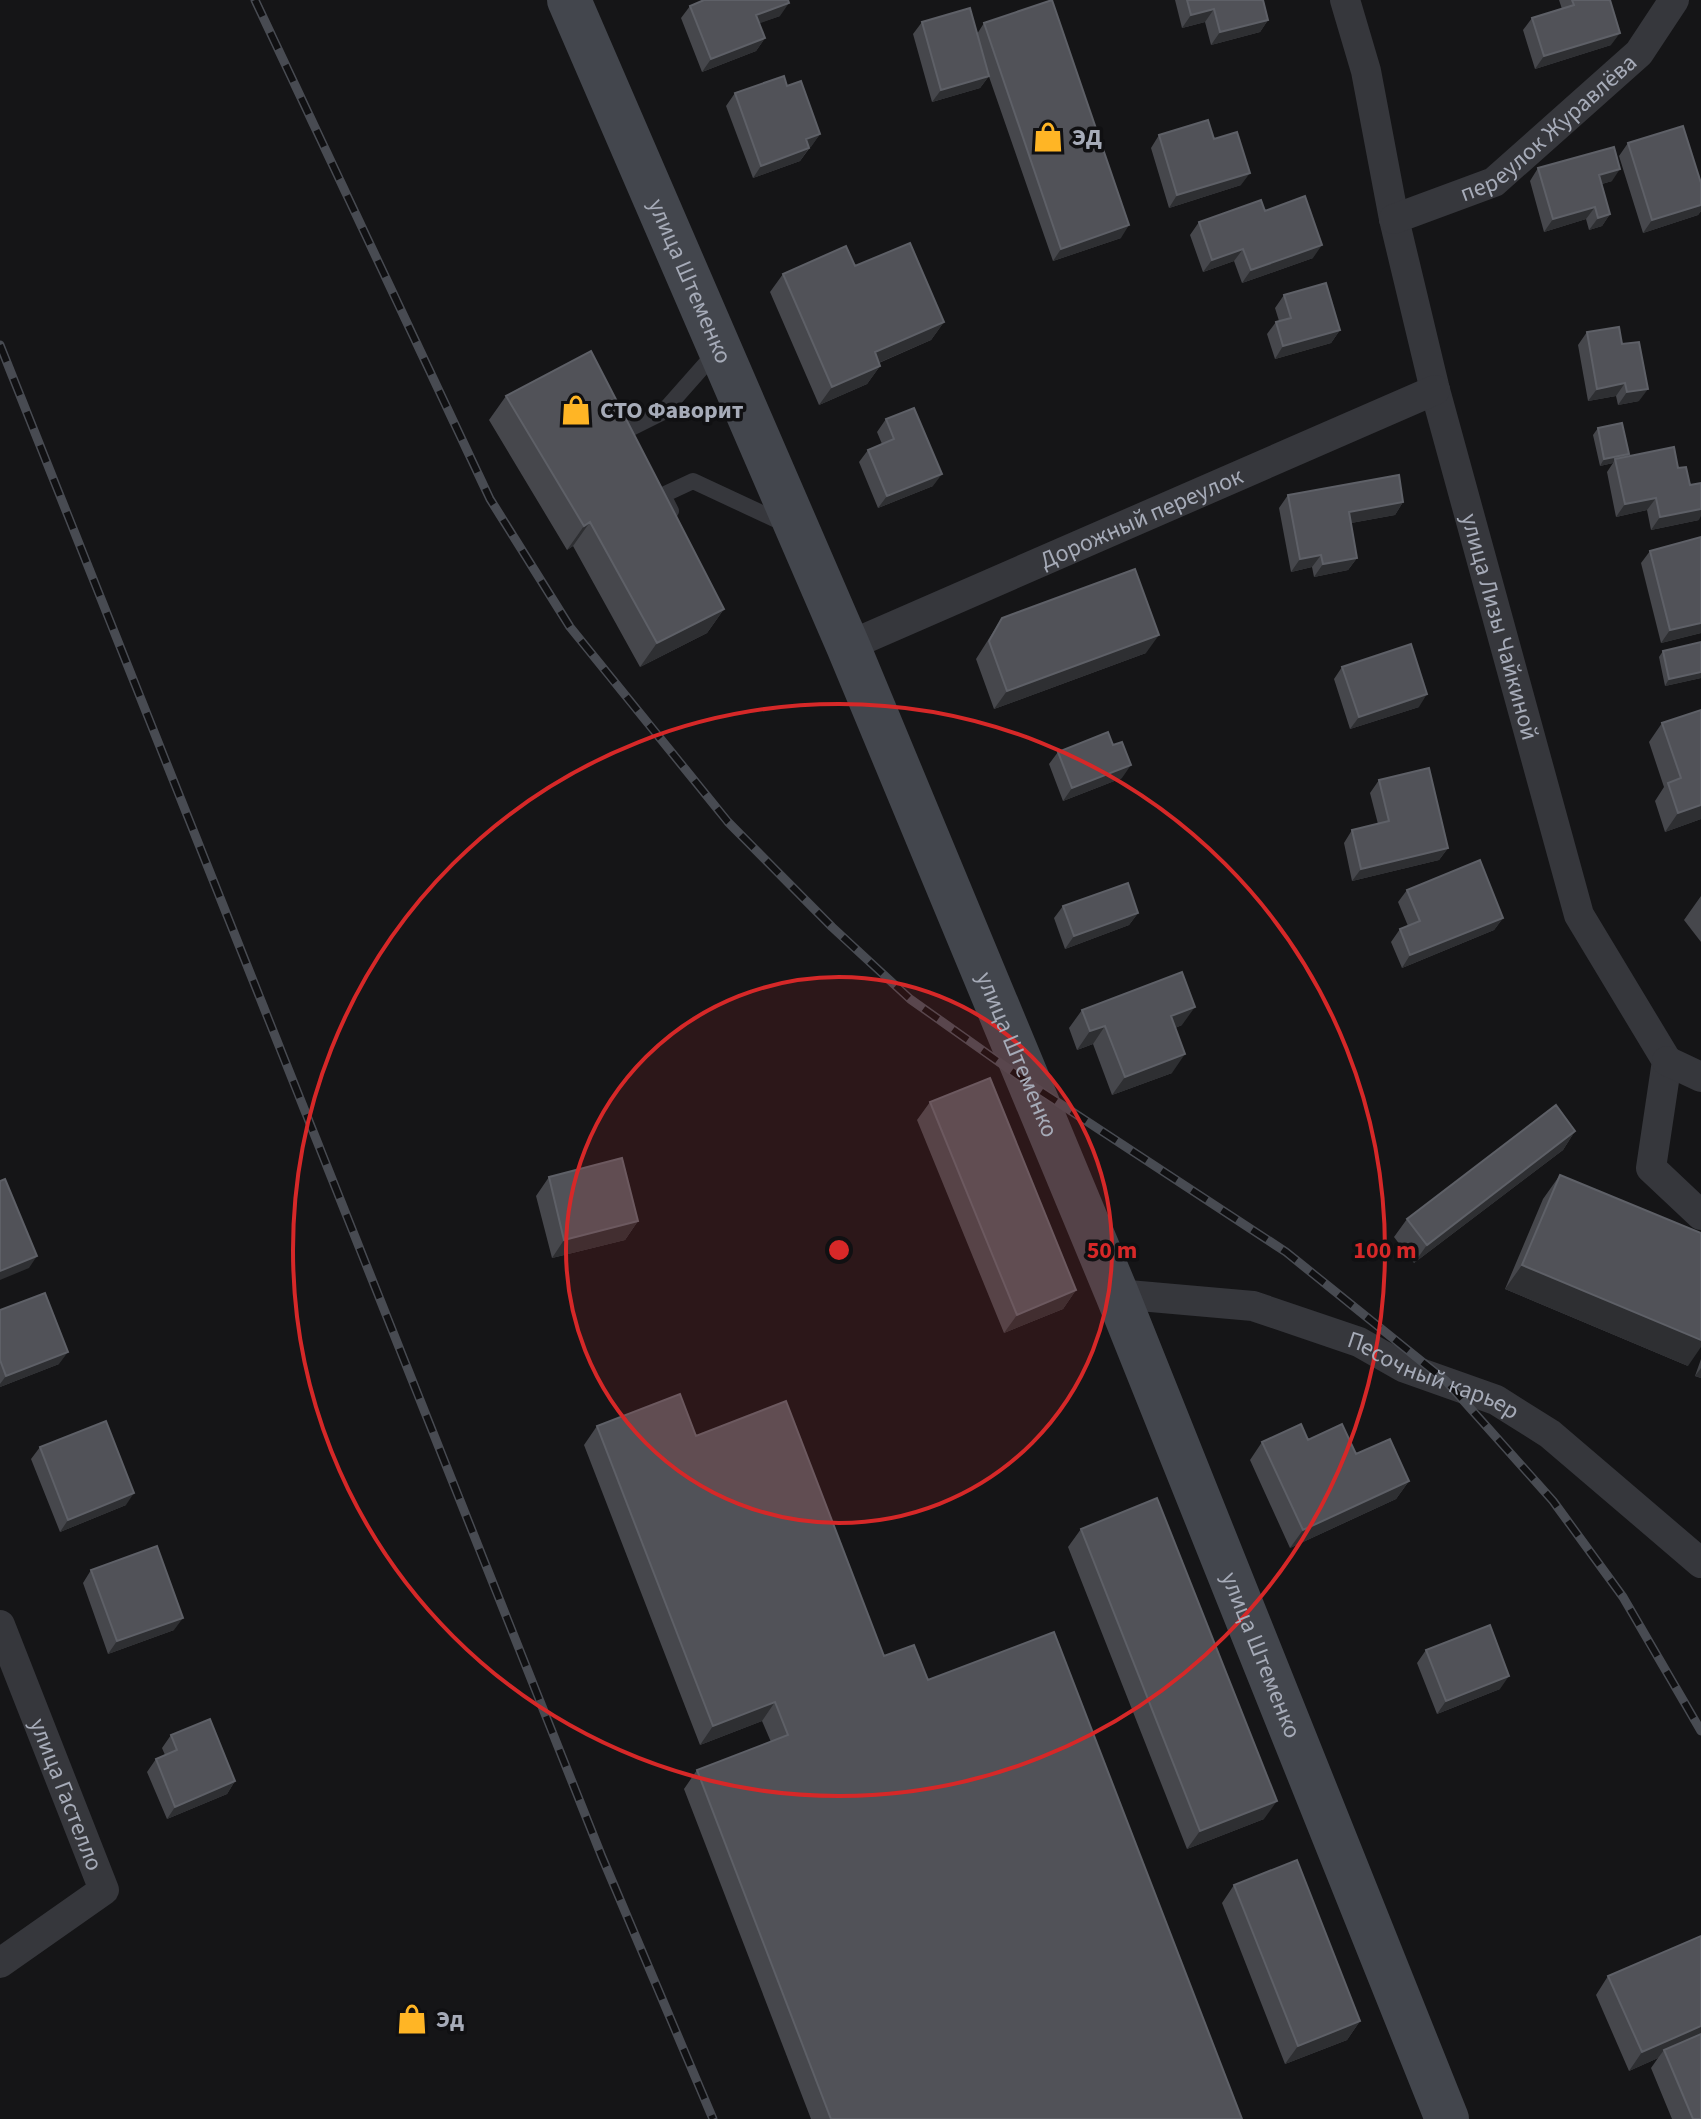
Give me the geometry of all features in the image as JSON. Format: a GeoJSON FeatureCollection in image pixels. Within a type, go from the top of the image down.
{"type":"FeatureCollection","features":[{"type":"Feature","properties":{"kind":"main road","name":"улица Штеменко"},"geometry":{"type":"LineString","coordinates":[[569,0],[848,646],[1117,1294],[1447,2119]]}},
{"type":"Feature","properties":{"kind":"street","name":"улица Лизы Чайкиной"},"geometry":{"type":"LineString","coordinates":[[1345,0],[1366,71],[1394,219],[1435,390],[1579,915],[1667,1061]]}},
{"type":"Feature","properties":{"kind":"street","name":"переулок Журавлёва"},"geometry":{"type":"LineString","coordinates":[[1394,219],[1494,182],[1639,53],[1674,0]]}},
{"type":"Feature","properties":{"kind":"street","name":"Дорожный переулок"},"geometry":{"type":"LineString","coordinates":[[848,646],[1435,390]]}},
{"type":"Feature","properties":{"kind":"street"},"geometry":{"type":"LineString","coordinates":[[1701,1077],[1667,1061],[1651,1168],[1701,1215]]}},
{"type":"Feature","properties":{"kind":"street","name":"Песочный карьер"},"geometry":{"type":"LineString","coordinates":[[1117,1294],[1253,1306],[1359,1342],[1403,1367],[1496,1400],[1550,1434],[1701,1563]]}},
{"type":"Feature","properties":{"kind":"street","name":"улица Гастелло"},"geometry":{"type":"LineString","coordinates":[[0,1625],[104,1890],[0,1963]]}},
{"type":"Feature","properties":{"kind":"lane"},"geometry":{"type":"LineString","coordinates":[[617,435],[663,412],[719,348]]}},
{"type":"Feature","properties":{"kind":"lane"},"geometry":{"type":"LineString","coordinates":[[677,523],[663,495],[693,481],[798,530]]}},
{"type":"Feature","properties":{"kind":"building"},"geometry":{"type":"Polygon","coordinates":[[[704,0],[788,0],[789,3],[756,15],[765,38],[711,59],[690,6],[704,0]]]}},
{"type":"Feature","properties":{"kind":"building","name":"ЭД"},"geometry":{"type":"Polygon","coordinates":[[[1052,0],[1129,225],[1061,249],[984,23],[1052,0]]]}},
{"type":"Feature","properties":{"kind":"building"},"geometry":{"type":"Polygon","coordinates":[[[1187,0],[1263,0],[1268,20],[1220,32],[1214,9],[1191,15],[1187,0]]]}},
{"type":"Feature","properties":{"kind":"building"},"geometry":{"type":"Polygon","coordinates":[[[1572,0],[1610,0],[1620,33],[1544,56],[1532,18],[1574,5],[1572,0]]]}},
{"type":"Feature","properties":{"kind":"building"},"geometry":{"type":"Polygon","coordinates":[[[970,8],[989,76],[941,90],[922,22],[970,8]]]}},
{"type":"Feature","properties":{"kind":"building"},"geometry":{"type":"Polygon","coordinates":[[[784,76],[787,86],[801,81],[820,134],[806,139],[809,148],[761,166],[735,93],[784,76]]]}},
{"type":"Feature","properties":{"kind":"building"},"geometry":{"type":"Polygon","coordinates":[[[1208,120],[1214,139],[1237,132],[1250,173],[1177,195],[1159,135],[1208,120]]]}},
{"type":"Feature","properties":{"kind":"building"},"geometry":{"type":"Polygon","coordinates":[[[1683,126],[1701,183],[1701,205],[1652,220],[1628,143],[1683,126]]]}},
{"type":"Feature","properties":{"kind":"building"},"geometry":{"type":"Polygon","coordinates":[[[1614,147],[1620,169],[1599,175],[1610,214],[1598,218],[1595,207],[1553,219],[1538,168],[1614,147]]]}},
{"type":"Feature","properties":{"kind":"building"},"geometry":{"type":"Polygon","coordinates":[[[1305,196],[1322,245],[1251,270],[1243,249],[1212,260],[1199,222],[1261,200],[1265,211],[1305,196]]]}},
{"type":"Feature","properties":{"kind":"building"},"geometry":{"type":"Polygon","coordinates":[[[910,243],[944,322],[875,352],[880,366],[832,387],[783,274],[846,246],[855,266],[910,243]]]}},
{"type":"Feature","properties":{"kind":"building"},"geometry":{"type":"Polygon","coordinates":[[[1326,283],[1340,330],[1283,346],[1276,322],[1291,318],[1284,295],[1326,283]]]}},
{"type":"Feature","properties":{"kind":"building"},"geometry":{"type":"Polygon","coordinates":[[[1619,327],[1622,344],[1639,342],[1648,389],[1627,392],[1625,383],[1597,389],[1587,332],[1619,327]]]}},
{"type":"Feature","properties":{"kind":"building"},"geometry":{"type":"Polygon","coordinates":[[[591,351],[724,609],[657,643],[590,522],[584,526],[506,396],[591,351]]]}},
{"type":"Feature","properties":{"kind":"building"},"geometry":{"type":"Polygon","coordinates":[[[914,408],[942,474],[887,496],[868,450],[894,439],[886,419],[914,408]]]}},
{"type":"Feature","properties":{"kind":"building"},"geometry":{"type":"Polygon","coordinates":[[[1622,423],[1629,454],[1604,459],[1598,428],[1622,423]]]}},
{"type":"Feature","properties":{"kind":"building"},"geometry":{"type":"Polygon","coordinates":[[[1674,447],[1678,468],[1686,467],[1690,485],[1701,483],[1701,509],[1660,517],[1656,498],[1625,504],[1615,459],[1674,447]]]}},
{"type":"Feature","properties":{"kind":"building"},"geometry":{"type":"Polygon","coordinates":[[[1399,475],[1403,502],[1349,512],[1357,558],[1323,564],[1321,555],[1300,559],[1288,495],[1399,475]]]}},
{"type":"Feature","properties":{"kind":"building"},"geometry":{"type":"Polygon","coordinates":[[[1701,537],[1701,623],[1670,630],[1650,551],[1701,537]]]}},
{"type":"Feature","properties":{"kind":"building"},"geometry":{"type":"Polygon","coordinates":[[[1135,569],[1159,635],[1007,691],[989,641],[1002,618],[1135,569]]]}},
{"type":"Feature","properties":{"kind":"building"},"geometry":{"type":"Polygon","coordinates":[[[1701,642],[1701,672],[1669,679],[1663,651],[1701,642]]]}},
{"type":"Feature","properties":{"kind":"building"},"geometry":{"type":"Polygon","coordinates":[[[1411,644],[1427,694],[1359,717],[1342,667],[1411,644]]]}},
{"type":"Feature","properties":{"kind":"building"},"geometry":{"type":"Polygon","coordinates":[[[1701,710],[1701,805],[1678,813],[1668,783],[1681,778],[1662,723],[1701,710]]]}},
{"type":"Feature","properties":{"kind":"building"},"geometry":{"type":"Polygon","coordinates":[[[1108,732],[1113,745],[1122,742],[1131,765],[1072,788],[1058,752],[1108,732]]]}},
{"type":"Feature","properties":{"kind":"building"},"geometry":{"type":"Polygon","coordinates":[[[1429,768],[1448,848],[1361,869],[1352,830],[1389,821],[1379,780],[1429,768]]]}},
{"type":"Feature","properties":{"kind":"building"},"geometry":{"type":"Polygon","coordinates":[[[1480,860],[1503,918],[1410,955],[1400,929],[1420,921],[1407,890],[1480,860]]]}},
{"type":"Feature","properties":{"kind":"building"},"geometry":{"type":"Polygon","coordinates":[[[1128,883],[1138,913],[1074,936],[1063,906],[1128,883]]]}},
{"type":"Feature","properties":{"kind":"building"},"geometry":{"type":"Polygon","coordinates":[[[1182,972],[1195,1007],[1171,1016],[1185,1054],[1125,1077],[1105,1026],[1090,1031],[1082,1010],[1182,972]]]}},
{"type":"Feature","properties":{"kind":"building"},"geometry":{"type":"Polygon","coordinates":[[[990,1078],[1076,1290],[1017,1315],[930,1102],[990,1078]]]}},
{"type":"Feature","properties":{"kind":"building"},"geometry":{"type":"Polygon","coordinates":[[[1556,1105],[1575,1131],[1427,1245],[1407,1219],[1556,1105]]]}},
{"type":"Feature","properties":{"kind":"building"},"geometry":{"type":"Polygon","coordinates":[[[622,1158],[638,1221],[564,1240],[549,1177],[622,1158]]]}},
{"type":"Feature","properties":{"kind":"building"},"geometry":{"type":"Polygon","coordinates":[[[1560,1175],[1701,1233],[1701,1340],[1522,1265],[1560,1175]]]}},
{"type":"Feature","properties":{"kind":"building"},"geometry":{"type":"Polygon","coordinates":[[[5,1179],[37,1256],[0,1271],[0,1181],[5,1179]]]}},
{"type":"Feature","properties":{"kind":"building"},"geometry":{"type":"Polygon","coordinates":[[[45,1293],[68,1352],[6,1376],[0,1360],[0,1310],[45,1293]]]}},
{"type":"Feature","properties":{"kind":"building"},"geometry":{"type":"Polygon","coordinates":[[[680,1394],[696,1436],[786,1401],[884,1656],[914,1645],[928,1680],[1054,1632],[1242,2119],[831,2119],[697,1770],[788,1735],[775,1702],[713,1726],[597,1426],[680,1394]]]}},
{"type":"Feature","properties":{"kind":"building"},"geometry":{"type":"Polygon","coordinates":[[[106,1421],[134,1493],[68,1520],[40,1447],[106,1421]]]}},
{"type":"Feature","properties":{"kind":"building"},"geometry":{"type":"Polygon","coordinates":[[[1301,1424],[1308,1440],[1342,1424],[1356,1454],[1390,1439],[1409,1481],[1303,1530],[1262,1442],[1301,1424]]]}},
{"type":"Feature","properties":{"kind":"building"},"geometry":{"type":"Polygon","coordinates":[[[1157,1498],[1277,1801],[1200,1831],[1081,1529],[1157,1498]]]}},
{"type":"Feature","properties":{"kind":"building"},"geometry":{"type":"Polygon","coordinates":[[[157,1546],[183,1618],[117,1641],[91,1570],[157,1546]]]}},
{"type":"Feature","properties":{"kind":"building"},"geometry":{"type":"Polygon","coordinates":[[[1490,1625],[1509,1676],[1446,1701],[1426,1650],[1490,1625]]]}},
{"type":"Feature","properties":{"kind":"building"},"geometry":{"type":"Polygon","coordinates":[[[210,1719],[235,1781],[175,1807],[156,1759],[177,1750],[171,1735],[210,1719]]]}},
{"type":"Feature","properties":{"kind":"building"},"geometry":{"type":"Polygon","coordinates":[[[1297,1860],[1360,2021],[1298,2046],[1234,1885],[1297,1860]]]}},
{"type":"Feature","properties":{"kind":"building"},"geometry":{"type":"Polygon","coordinates":[[[1701,1936],[1701,2026],[1642,2052],[1608,1976],[1701,1936]]]}},
{"type":"Feature","properties":{"kind":"building"},"geometry":{"type":"Polygon","coordinates":[[[1701,2034],[1701,2119],[1693,2119],[1664,2050],[1701,2034]]]}},
{"type":"Feature","properties":{"kind":"railway"},"geometry":{"type":"LineString","coordinates":[[255,0],[490,499],[570,627],[728,822],[832,927],[910,999],[1030,1084],[1286,1252],[1446,1381],[1553,1501],[1623,1597],[1701,1731]]}},
{"type":"Feature","properties":{"kind":"railway"},"geometry":{"type":"LineString","coordinates":[[0,345],[602,1857],[713,2119]]}},
{"type":"Feature","properties":{"kind":"place","name":"ЭД"},"geometry":{"type":"Point","coordinates":[1048,137]}},
{"type":"Feature","properties":{"kind":"place","name":"СТО Фаворит"},"geometry":{"type":"Point","coordinates":[576,410]}},
{"type":"Feature","properties":{"kind":"place","name":"Эд"},"geometry":{"type":"Point","coordinates":[412,2019]}}]}
